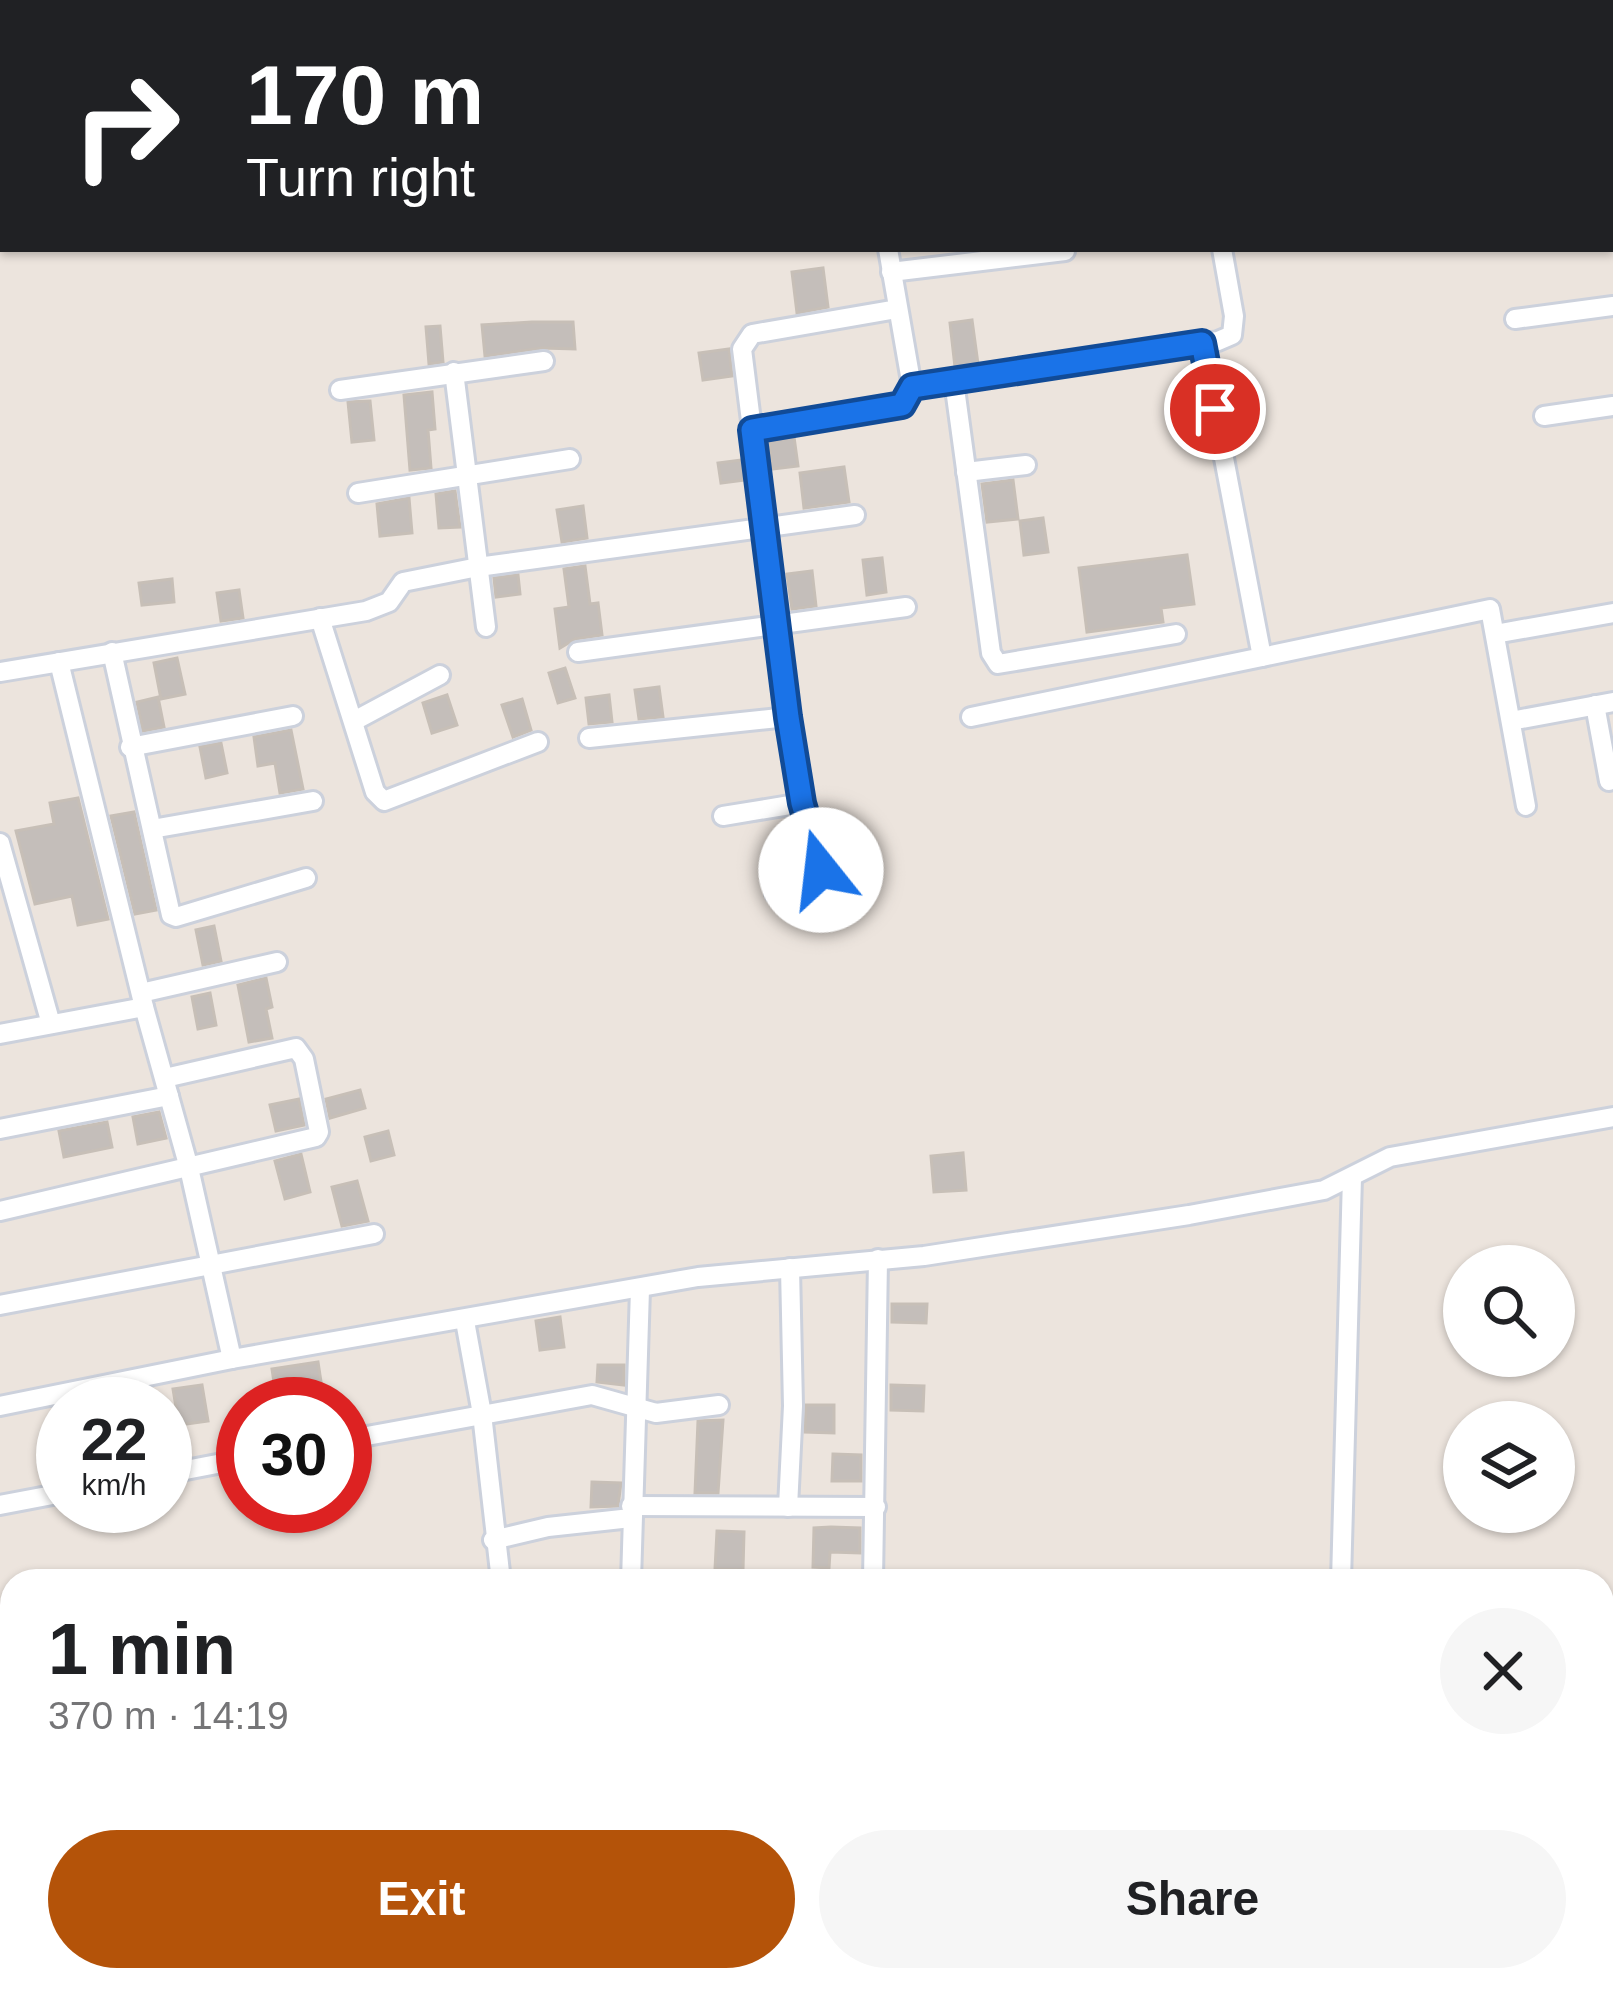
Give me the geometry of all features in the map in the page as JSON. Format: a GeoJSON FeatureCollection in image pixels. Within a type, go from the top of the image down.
{"type":"FeatureCollection","features":[{"type":"Feature","properties":{"kind":"street"},"geometry":{"type":"LineString","coordinates":[[752,430],[902,405],[912,387],[888,252]]}},
{"type":"Feature","properties":{"kind":"street"},"geometry":{"type":"LineString","coordinates":[[891,272],[1057,252]]}},
{"type":"Feature","properties":{"kind":"street"},"geometry":{"type":"LineString","coordinates":[[912,387],[1232,335],[1234,316],[1223,252]]}},
{"type":"Feature","properties":{"kind":"street"},"geometry":{"type":"LineString","coordinates":[[1515,319],[1613,307]]}},
{"type":"Feature","properties":{"kind":"street"},"geometry":{"type":"LineString","coordinates":[[775,893],[820,885],[821,870],[802,803],[788,717],[742,349],[747,337],[897,309]]}},
{"type":"Feature","properties":{"kind":"street"},"geometry":{"type":"LineString","coordinates":[[1202,343],[1262,657]]}},
{"type":"Feature","properties":{"kind":"street"},"geometry":{"type":"LineString","coordinates":[[340,390],[544,361]]}},
{"type":"Feature","properties":{"kind":"street"},"geometry":{"type":"LineString","coordinates":[[454,372],[486,627]]}},
{"type":"Feature","properties":{"kind":"street"},"geometry":{"type":"LineString","coordinates":[[954,381],[991,653],[998,664],[1176,634]]}},
{"type":"Feature","properties":{"kind":"street"},"geometry":{"type":"LineString","coordinates":[[1544,416],[1613,406]]}},
{"type":"Feature","properties":{"kind":"street"},"geometry":{"type":"LineString","coordinates":[[358,493],[570,459]]}},
{"type":"Feature","properties":{"kind":"street"},"geometry":{"type":"LineString","coordinates":[[966,472],[1026,465]]}},
{"type":"Feature","properties":{"kind":"street"},"geometry":{"type":"LineString","coordinates":[[0,672],[366,611],[388,602],[404,582],[478,567],[855,515]]}},
{"type":"Feature","properties":{"kind":"street"},"geometry":{"type":"LineString","coordinates":[[578,652],[906,607]]}},
{"type":"Feature","properties":{"kind":"street"},"geometry":{"type":"LineString","coordinates":[[971,717],[1490,609],[1526,806]]}},
{"type":"Feature","properties":{"kind":"street"},"geometry":{"type":"LineString","coordinates":[[1495,634],[1613,613]]}},
{"type":"Feature","properties":{"kind":"street"},"geometry":{"type":"LineString","coordinates":[[320,619],[375,792],[384,801],[538,742]]}},
{"type":"Feature","properties":{"kind":"street"},"geometry":{"type":"LineString","coordinates":[[112,652],[130,747],[169,908],[176,917],[306,878]]}},
{"type":"Feature","properties":{"kind":"street"},"geometry":{"type":"LineString","coordinates":[[59,662],[142,1000],[190,1168],[232,1359]]}},
{"type":"Feature","properties":{"kind":"street"},"geometry":{"type":"LineString","coordinates":[[355,721],[440,675]]}},
{"type":"Feature","properties":{"kind":"street"},"geometry":{"type":"LineString","coordinates":[[1510,721],[1604,704],[1610,781]]}},
{"type":"Feature","properties":{"kind":"street"},"geometry":{"type":"LineString","coordinates":[[130,747],[293,716]]}},
{"type":"Feature","properties":{"kind":"street"},"geometry":{"type":"LineString","coordinates":[[589,738],[788,717]]}},
{"type":"Feature","properties":{"kind":"street"},"geometry":{"type":"LineString","coordinates":[[152,829],[313,801]]}},
{"type":"Feature","properties":{"kind":"street"},"geometry":{"type":"LineString","coordinates":[[723,816],[802,803]]}},
{"type":"Feature","properties":{"kind":"street"},"geometry":{"type":"LineString","coordinates":[[0,843],[51,1024]]}},
{"type":"Feature","properties":{"kind":"street"},"geometry":{"type":"LineString","coordinates":[[0,1034],[278,962]]}},
{"type":"Feature","properties":{"kind":"street"},"geometry":{"type":"LineString","coordinates":[[0,1129],[296,1048],[304,1059],[319,1125],[316,1137],[0,1211]]}},
{"type":"Feature","properties":{"kind":"street"},"geometry":{"type":"LineString","coordinates":[[0,1406],[232,1359],[698,1277],[924,1256],[1189,1215],[1324,1190],[1390,1157],[1613,1118]]}},
{"type":"Feature","properties":{"kind":"street"},"geometry":{"type":"LineString","coordinates":[[1341,1569],[1352,1177]]}},
{"type":"Feature","properties":{"kind":"street"},"geometry":{"type":"LineString","coordinates":[[0,1305],[374,1234]]}},
{"type":"Feature","properties":{"kind":"street"},"geometry":{"type":"LineString","coordinates":[[873,1569],[878,1259]]}},
{"type":"Feature","properties":{"kind":"street"},"geometry":{"type":"LineString","coordinates":[[788,1507],[793,1406],[790,1268]]}},
{"type":"Feature","properties":{"kind":"street"},"geometry":{"type":"LineString","coordinates":[[631,1569],[640,1289]]}},
{"type":"Feature","properties":{"kind":"street"},"geometry":{"type":"LineString","coordinates":[[465,1321],[482,1414],[499,1569]]}},
{"type":"Feature","properties":{"kind":"street"},"geometry":{"type":"LineString","coordinates":[[372,1435],[592,1395],[656,1413],[719,1405]]}},
{"type":"Feature","properties":{"kind":"street"},"geometry":{"type":"LineString","coordinates":[[0,1505],[36,1498]]}},
{"type":"Feature","properties":{"kind":"street"},"geometry":{"type":"LineString","coordinates":[[494,1540],[631,1512],[876,1507]]}},
{"type":"Feature","properties":{"kind":"building"},"geometry":{"type":"Polygon","coordinates":[[[823,268],[828,307],[797,313],[792,272],[823,268]]]}},
{"type":"Feature","properties":{"kind":"building"},"geometry":{"type":"Polygon","coordinates":[[[972,320],[978,364],[955,367],[950,323],[972,320]]]}},
{"type":"Feature","properties":{"kind":"building"},"geometry":{"type":"Polygon","coordinates":[[[573,322],[575,349],[485,356],[482,325],[573,322]]]}},
{"type":"Feature","properties":{"kind":"building"},"geometry":{"type":"Polygon","coordinates":[[[440,326],[443,362],[429,364],[426,327],[440,326]]]}},
{"type":"Feature","properties":{"kind":"building"},"geometry":{"type":"Polygon","coordinates":[[[729,349],[732,376],[703,380],[699,353],[729,349]]]}},
{"type":"Feature","properties":{"kind":"building"},"geometry":{"type":"Polygon","coordinates":[[[432,392],[431,468],[410,470],[404,395],[432,392]]]}},
{"type":"Feature","properties":{"kind":"building"},"geometry":{"type":"Polygon","coordinates":[[[370,401],[374,440],[352,442],[348,402],[370,401]]]}},
{"type":"Feature","properties":{"kind":"building"},"geometry":{"type":"Polygon","coordinates":[[[794,437],[798,466],[772,469],[769,442],[794,437]]]}},
{"type":"Feature","properties":{"kind":"building"},"geometry":{"type":"Polygon","coordinates":[[[742,460],[745,480],[721,483],[718,463],[742,460]]]}},
{"type":"Feature","properties":{"kind":"building"},"geometry":{"type":"Polygon","coordinates":[[[844,467],[849,502],[804,508],[800,473],[844,467]]]}},
{"type":"Feature","properties":{"kind":"building"},"geometry":{"type":"Polygon","coordinates":[[[1013,480],[1018,519],[987,522],[982,484],[1013,480]]]}},
{"type":"Feature","properties":{"kind":"building"},"geometry":{"type":"Polygon","coordinates":[[[455,491],[460,527],[439,528],[436,494],[455,491]]]}},
{"type":"Feature","properties":{"kind":"building"},"geometry":{"type":"Polygon","coordinates":[[[409,498],[412,533],[380,536],[377,504],[409,498]]]}},
{"type":"Feature","properties":{"kind":"building"},"geometry":{"type":"Polygon","coordinates":[[[583,506],[587,538],[562,542],[557,510],[583,506]]]}},
{"type":"Feature","properties":{"kind":"building"},"geometry":{"type":"Polygon","coordinates":[[[1043,518],[1048,552],[1024,555],[1020,521],[1043,518]]]}},
{"type":"Feature","properties":{"kind":"building"},"geometry":{"type":"Polygon","coordinates":[[[1187,555],[1194,604],[1161,608],[1163,622],[1087,632],[1079,568],[1187,555]]]}},
{"type":"Feature","properties":{"kind":"building"},"geometry":{"type":"Polygon","coordinates":[[[882,558],[886,592],[867,595],[863,560],[882,558]]]}},
{"type":"Feature","properties":{"kind":"building"},"geometry":{"type":"Polygon","coordinates":[[[585,566],[590,604],[598,603],[602,635],[575,639],[560,648],[555,609],[569,607],[564,569],[585,566]]]}},
{"type":"Feature","properties":{"kind":"building"},"geometry":{"type":"Polygon","coordinates":[[[812,571],[816,606],[792,609],[787,574],[812,571]]]}},
{"type":"Feature","properties":{"kind":"building"},"geometry":{"type":"Polygon","coordinates":[[[518,575],[520,594],[496,597],[494,578],[518,575]]]}},
{"type":"Feature","properties":{"kind":"building"},"geometry":{"type":"Polygon","coordinates":[[[172,579],[174,602],[142,605],[139,583],[172,579]]]}},
{"type":"Feature","properties":{"kind":"building"},"geometry":{"type":"Polygon","coordinates":[[[239,590],[243,618],[221,621],[217,593],[239,590]]]}},
{"type":"Feature","properties":{"kind":"building"},"geometry":{"type":"Polygon","coordinates":[[[177,658],[185,694],[161,699],[154,663],[177,658]]]}},
{"type":"Feature","properties":{"kind":"building"},"geometry":{"type":"Polygon","coordinates":[[[565,668],[575,698],[558,703],[549,673],[565,668]]]}},
{"type":"Feature","properties":{"kind":"building"},"geometry":{"type":"Polygon","coordinates":[[[659,687],[663,717],[639,719],[635,690],[659,687]]]}},
{"type":"Feature","properties":{"kind":"building"},"geometry":{"type":"Polygon","coordinates":[[[447,695],[457,725],[432,733],[423,703],[447,695]]]}},
{"type":"Feature","properties":{"kind":"building"},"geometry":{"type":"Polygon","coordinates":[[[609,695],[612,722],[589,724],[586,698],[609,695]]]}},
{"type":"Feature","properties":{"kind":"building"},"geometry":{"type":"Polygon","coordinates":[[[158,697],[164,727],[143,731],[137,702],[158,697]]]}},
{"type":"Feature","properties":{"kind":"building"},"geometry":{"type":"Polygon","coordinates":[[[522,699],[531,730],[513,737],[502,705],[522,699]]]}},
{"type":"Feature","properties":{"kind":"building"},"geometry":{"type":"Polygon","coordinates":[[[291,730],[303,789],[280,793],[275,763],[258,766],[254,737],[291,730]]]}},
{"type":"Feature","properties":{"kind":"building"},"geometry":{"type":"Polygon","coordinates":[[[221,743],[227,773],[206,778],[200,747],[221,743]]]}},
{"type":"Feature","properties":{"kind":"building"},"geometry":{"type":"Polygon","coordinates":[[[78,798],[108,919],[78,925],[72,896],[35,904],[16,831],[54,824],[50,803],[78,798]]]}},
{"type":"Feature","properties":{"kind":"building"},"geometry":{"type":"Polygon","coordinates":[[[134,812],[156,910],[135,914],[111,816],[134,812]]]}},
{"type":"Feature","properties":{"kind":"building"},"geometry":{"type":"Polygon","coordinates":[[[214,926],[221,961],[203,965],[196,930],[214,926]]]}},
{"type":"Feature","properties":{"kind":"building"},"geometry":{"type":"Polygon","coordinates":[[[266,978],[272,1038],[249,1042],[238,985],[266,978]]]}},
{"type":"Feature","properties":{"kind":"building"},"geometry":{"type":"Polygon","coordinates":[[[210,993],[216,1025],[198,1029],[192,997],[210,993]]]}},
{"type":"Feature","properties":{"kind":"building"},"geometry":{"type":"Polygon","coordinates":[[[360,1090],[365,1108],[330,1118],[326,1099],[360,1090]]]}},
{"type":"Feature","properties":{"kind":"building"},"geometry":{"type":"Polygon","coordinates":[[[299,1099],[304,1125],[276,1131],[270,1105],[299,1099]]]}},
{"type":"Feature","properties":{"kind":"building"},"geometry":{"type":"Polygon","coordinates":[[[159,1112],[166,1138],[138,1144],[133,1117],[159,1112]]]}},
{"type":"Feature","properties":{"kind":"building"},"geometry":{"type":"Polygon","coordinates":[[[107,1122],[112,1147],[64,1157],[59,1131],[107,1122]]]}},
{"type":"Feature","properties":{"kind":"building"},"geometry":{"type":"Polygon","coordinates":[[[388,1131],[394,1155],[371,1161],[365,1137],[388,1131]]]}},
{"type":"Feature","properties":{"kind":"building"},"geometry":{"type":"Polygon","coordinates":[[[963,1153],[966,1190],[934,1192],[931,1156],[963,1153]]]}},
{"type":"Feature","properties":{"kind":"building"},"geometry":{"type":"Polygon","coordinates":[[[301,1154],[310,1192],[285,1199],[275,1161],[301,1154]]]}},
{"type":"Feature","properties":{"kind":"building"},"geometry":{"type":"Polygon","coordinates":[[[357,1181],[368,1221],[342,1226],[332,1187],[357,1181]]]}},
{"type":"Feature","properties":{"kind":"building"},"geometry":{"type":"Polygon","coordinates":[[[892,1304],[927,1304],[926,1323],[892,1322],[892,1304]]]}},
{"type":"Feature","properties":{"kind":"building"},"geometry":{"type":"Polygon","coordinates":[[[560,1317],[564,1347],[540,1350],[536,1321],[560,1317]]]}},
{"type":"Feature","properties":{"kind":"building"},"geometry":{"type":"Polygon","coordinates":[[[318,1362],[320,1377],[273,1377],[272,1369],[318,1362]]]}},
{"type":"Feature","properties":{"kind":"building"},"geometry":{"type":"Polygon","coordinates":[[[598,1365],[624,1365],[624,1385],[597,1382],[598,1365]]]}},
{"type":"Feature","properties":{"kind":"building"},"geometry":{"type":"Polygon","coordinates":[[[202,1385],[208,1421],[192,1423],[192,1386],[202,1385]]]}},
{"type":"Feature","properties":{"kind":"building"},"geometry":{"type":"Polygon","coordinates":[[[891,1385],[924,1386],[923,1411],[891,1410],[891,1385]]]}},
{"type":"Feature","properties":{"kind":"building"},"geometry":{"type":"Polygon","coordinates":[[[806,1405],[834,1405],[834,1433],[805,1432],[806,1405]]]}},
{"type":"Feature","properties":{"kind":"building"},"geometry":{"type":"Polygon","coordinates":[[[723,1420],[718,1493],[695,1493],[698,1421],[723,1420]]]}},
{"type":"Feature","properties":{"kind":"building"},"geometry":{"type":"Polygon","coordinates":[[[833,1454],[861,1455],[861,1481],[832,1481],[833,1454]]]}},
{"type":"Feature","properties":{"kind":"building"},"geometry":{"type":"Polygon","coordinates":[[[592,1482],[621,1483],[618,1506],[591,1507],[592,1482]]]}},
{"type":"Feature","properties":{"kind":"building"},"geometry":{"type":"Polygon","coordinates":[[[814,1528],[860,1528],[860,1553],[830,1552],[829,1568],[813,1567],[814,1528]]]}},
{"type":"Feature","properties":{"kind":"building"},"geometry":{"type":"Polygon","coordinates":[[[717,1531],[744,1532],[743,1569],[715,1569],[717,1531]]]}},
{"type":"Feature","properties":{"kind":"route"},"geometry":{"type":"LineString","coordinates":[[821,870],[802,803],[788,717],[752,430],[902,405],[912,387],[1202,343],[1215,409]]}}]}
